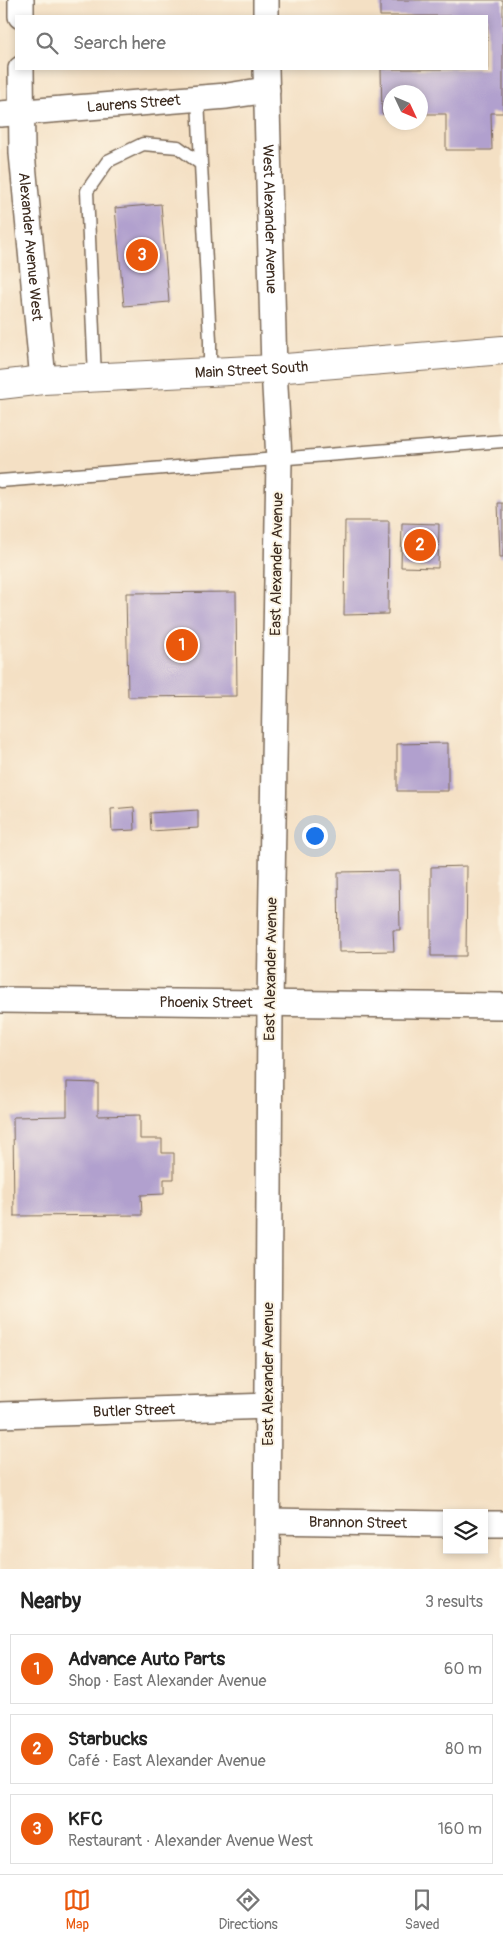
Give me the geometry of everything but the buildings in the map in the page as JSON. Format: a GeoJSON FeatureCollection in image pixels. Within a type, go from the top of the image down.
{"type":"FeatureCollection","features":[{"type":"Feature","properties":{"kind":"main road","name":"Main Street South"},"geometry":{"type":"LineString","coordinates":[[0,385],[43,380],[274,369],[503,350]]}},
{"type":"Feature","properties":{"kind":"street"},"geometry":{"type":"LineString","coordinates":[[21,0],[21,15]]}},
{"type":"Feature","properties":{"kind":"street"},"geometry":{"type":"LineString","coordinates":[[266,0],[266,15]]}},
{"type":"Feature","properties":{"kind":"street","name":"Alexander Avenue West"},"geometry":{"type":"LineString","coordinates":[[21,70],[10,113],[22,153],[43,380]]}},
{"type":"Feature","properties":{"kind":"street","name":"Laurens Street"},"geometry":{"type":"LineString","coordinates":[[10,113],[198,98],[267,80]]}},
{"type":"Feature","properties":{"kind":"street","name":"West Alexander Avenue"},"geometry":{"type":"LineString","coordinates":[[267,80],[274,369]]}},
{"type":"Feature","properties":{"kind":"street","name":"East Alexander Avenue"},"geometry":{"type":"LineString","coordinates":[[267,1569],[270,1004],[279,459],[274,369]]}},
{"type":"Feature","properties":{"kind":"street","name":"Phoenix Street"},"geometry":{"type":"LineString","coordinates":[[0,1000],[503,1006]]}},
{"type":"Feature","properties":{"kind":"street","name":"Butler Street"},"geometry":{"type":"LineString","coordinates":[[0,1415],[268,1406]]}},
{"type":"Feature","properties":{"kind":"street","name":"Brannon Street"},"geometry":{"type":"LineString","coordinates":[[268,1521],[443,1524]]}},
{"type":"Feature","properties":{"kind":"street"},"geometry":{"type":"LineString","coordinates":[[488,1524],[503,1524]]}},
{"type":"Feature","properties":{"kind":"lane"},"geometry":{"type":"LineString","coordinates":[[198,98],[210,373]]}},
{"type":"Feature","properties":{"kind":"lane"},"geometry":{"type":"LineString","coordinates":[[95,378],[87,191],[108,161],[143,144],[178,147],[201,164]]}},
{"type":"Feature","properties":{"kind":"lane"},"geometry":{"type":"LineString","coordinates":[[0,481],[503,441]]}},
{"type":"Feature","properties":{"kind":"place","name":"KFC"},"geometry":{"type":"Point","coordinates":[142,255]}},
{"type":"Feature","properties":{"kind":"place","name":"Starbucks"},"geometry":{"type":"Point","coordinates":[420,545]}},
{"type":"Feature","properties":{"kind":"place","name":"Advance Auto Parts"},"geometry":{"type":"Point","coordinates":[182,645]}}]}
